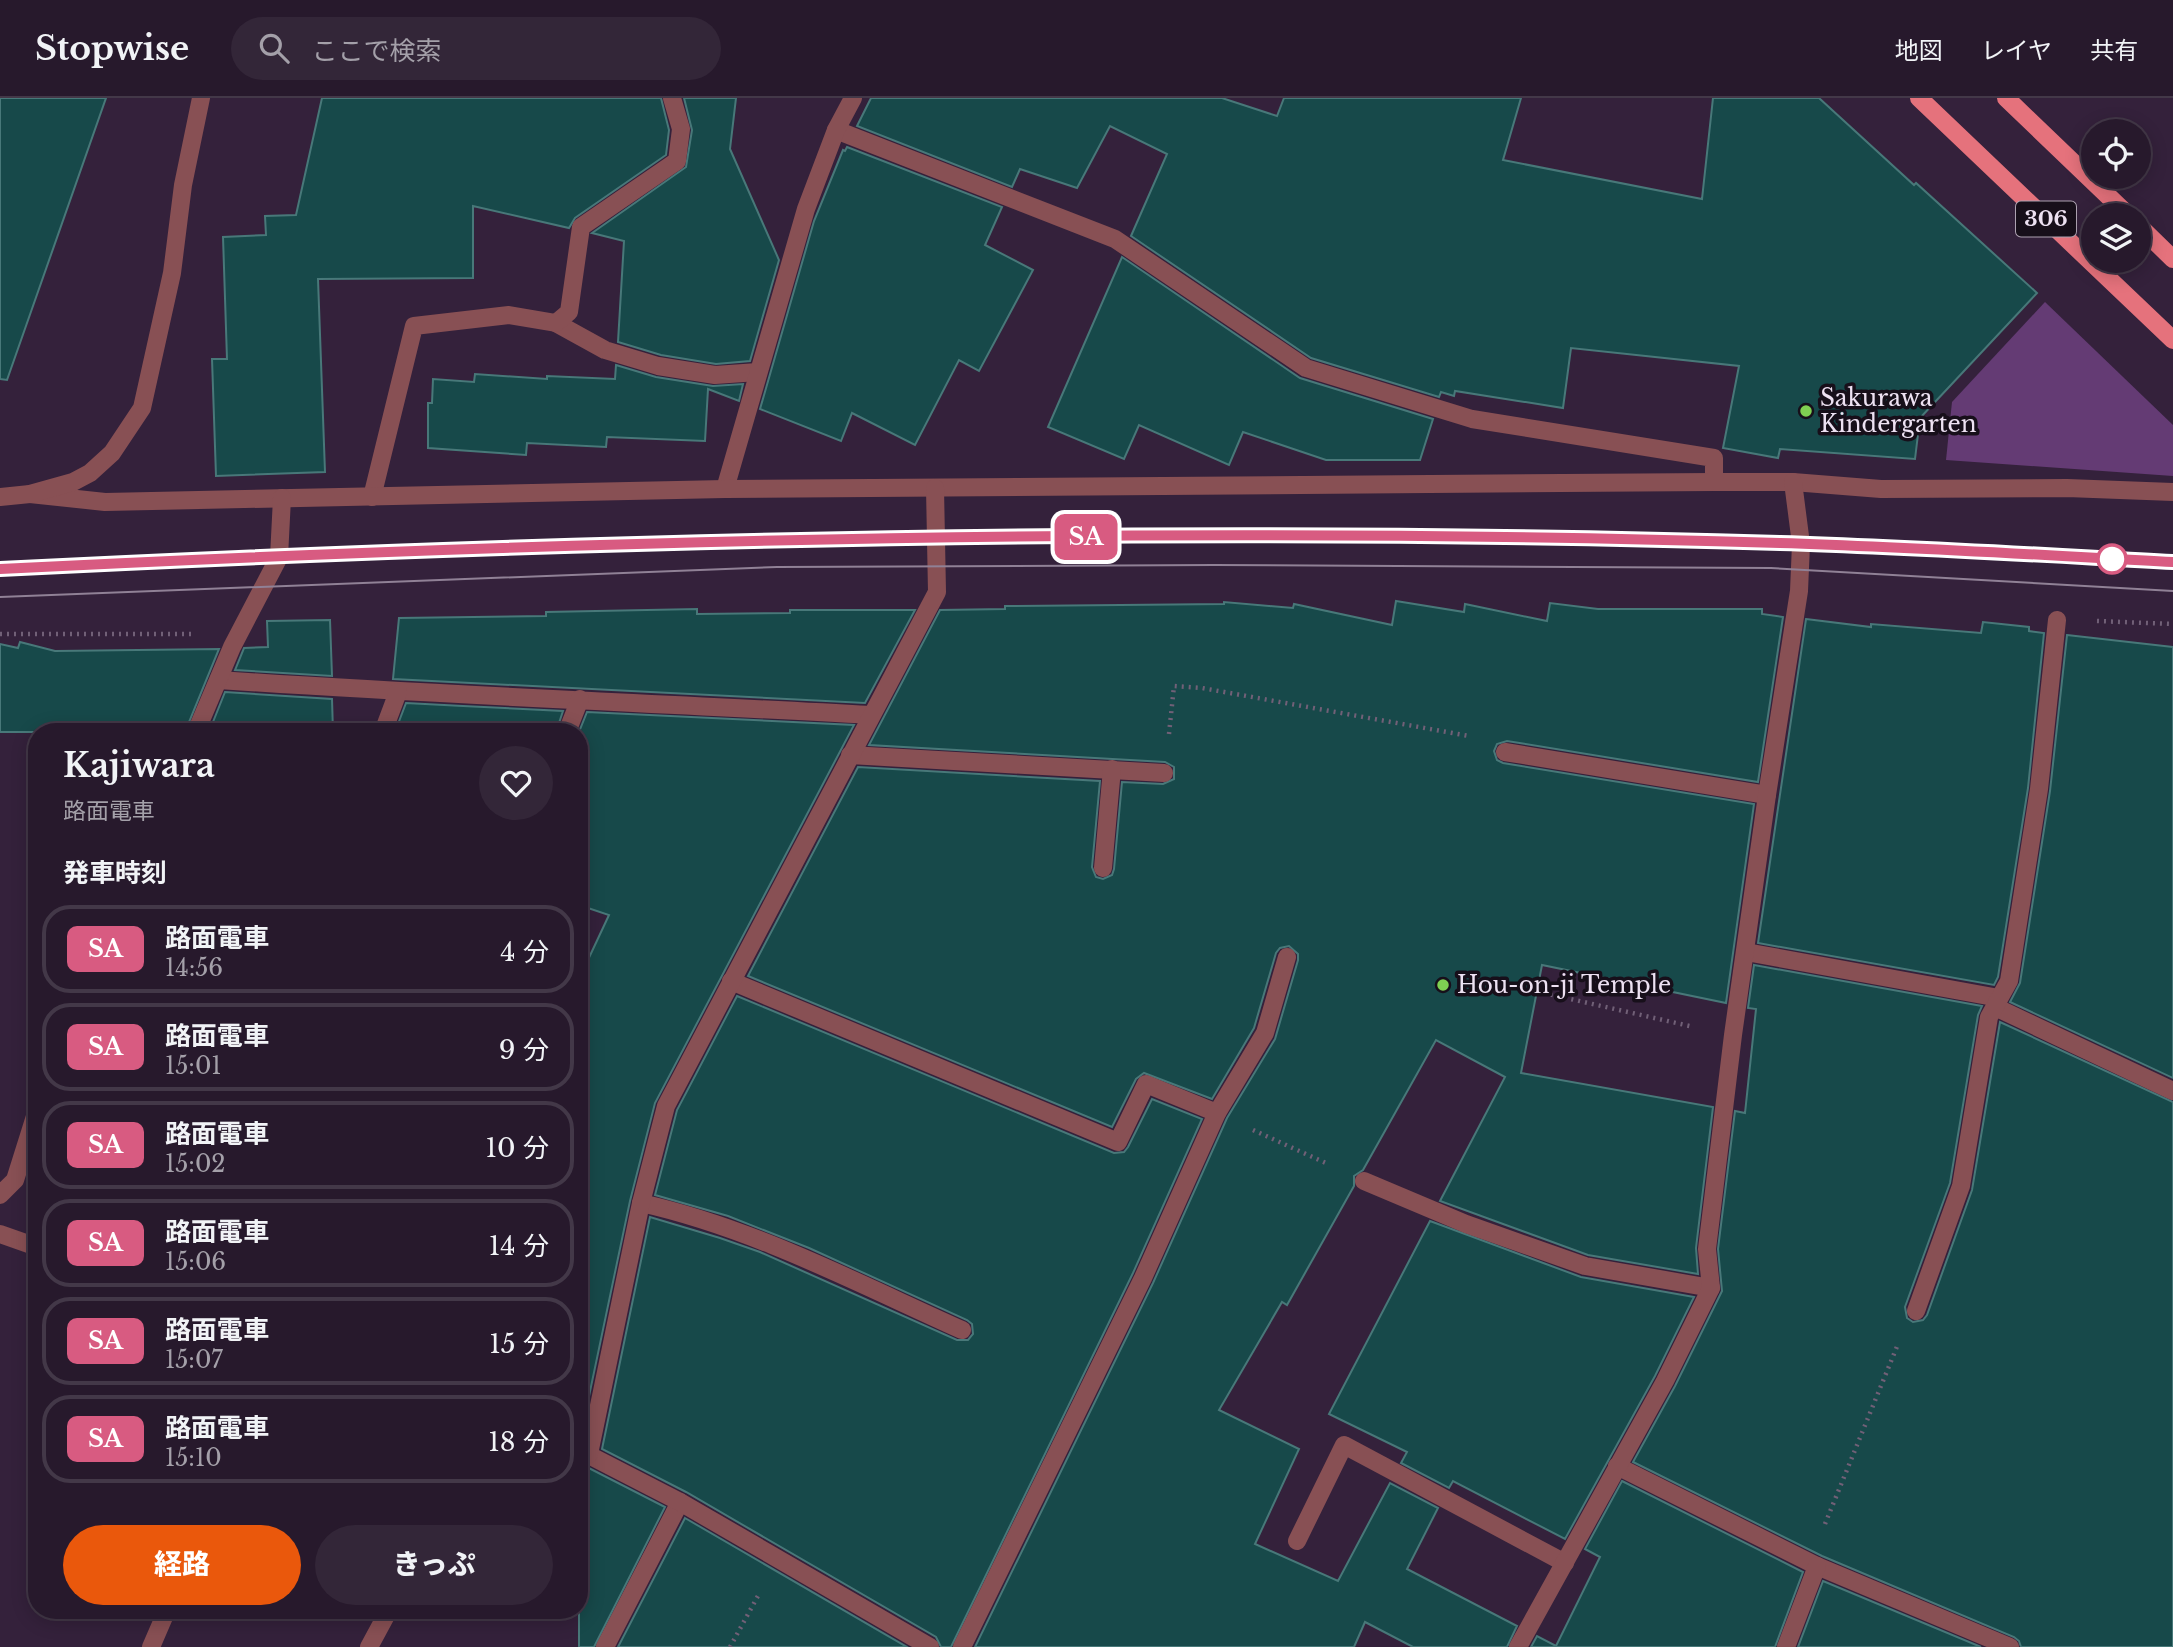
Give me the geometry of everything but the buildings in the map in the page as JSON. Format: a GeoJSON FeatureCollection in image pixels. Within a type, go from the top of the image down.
{"type":"FeatureCollection","features":[{"type":"Feature","properties":{"kind":"main road","name":"306"},"geometry":{"type":"LineString","coordinates":[[1919,98],[2173,340]]}},
{"type":"Feature","properties":{"kind":"main road","name":"306"},"geometry":{"type":"LineString","coordinates":[[2006,98],[2115,203]]}},
{"type":"Feature","properties":{"kind":"main road"},"geometry":{"type":"LineString","coordinates":[[2151,238],[2173,259]]}},
{"type":"Feature","properties":{"kind":"street"},"geometry":{"type":"LineString","coordinates":[[0,497],[30,494],[73,482],[90,473],[112,453],[142,408],[172,273],[183,185],[201,98]]}},
{"type":"Feature","properties":{"kind":"street"},"geometry":{"type":"LineString","coordinates":[[556,323],[569,312],[581,228],[677,161],[681,129],[672,98]]}},
{"type":"Feature","properties":{"kind":"street"},"geometry":{"type":"LineString","coordinates":[[725,489],[806,209],[836,130],[853,98]]}},
{"type":"Feature","properties":{"kind":"street"},"geometry":{"type":"LineString","coordinates":[[836,130],[1115,239],[1306,368],[1472,419],[1714,458],[1714,482]]}},
{"type":"Feature","properties":{"kind":"street"},"geometry":{"type":"LineString","coordinates":[[372,497],[414,326],[509,315],[556,323],[605,350],[658,366],[715,375],[758,372]]}},
{"type":"Feature","properties":{"kind":"street"},"geometry":{"type":"LineString","coordinates":[[30,494],[105,502],[725,489],[1714,482],[1793,482],[1881,489],[2067,488],[2173,492]]}},
{"type":"Feature","properties":{"kind":"street"},"geometry":{"type":"LineString","coordinates":[[1518,1647],[1665,1381],[1711,1288],[1707,1249],[1733,1035],[1799,591],[1801,544],[1793,482]]}},
{"type":"Feature","properties":{"kind":"street"},"geometry":{"type":"LineString","coordinates":[[588,1434],[640,1203],[666,1106],[937,592],[935,488]]}},
{"type":"Feature","properties":{"kind":"street"},"geometry":{"type":"LineString","coordinates":[[200,723],[232,647],[279,556],[282,498]]}},
{"type":"Feature","properties":{"kind":"street"},"geometry":{"type":"LineString","coordinates":[[1916,1311],[1961,1186],[1989,1017],[2009,981],[2037,802],[2057,620]]}},
{"type":"Feature","properties":{"kind":"street"},"geometry":{"type":"LineString","coordinates":[[219,680],[398,692],[871,715]]}},
{"type":"Feature","properties":{"kind":"street"},"geometry":{"type":"LineString","coordinates":[[386,723],[398,692]]}},
{"type":"Feature","properties":{"kind":"street"},"geometry":{"type":"LineString","coordinates":[[570,723],[580,699]]}},
{"type":"Feature","properties":{"kind":"street"},"geometry":{"type":"LineString","coordinates":[[1505,752],[1767,795]]}},
{"type":"Feature","properties":{"kind":"street"},"geometry":{"type":"LineString","coordinates":[[850,755],[1164,773]]}},
{"type":"Feature","properties":{"kind":"street"},"geometry":{"type":"LineString","coordinates":[[1103,868],[1112,769]]}},
{"type":"Feature","properties":{"kind":"street"},"geometry":{"type":"LineString","coordinates":[[1746,952],[1997,1003],[2173,1091]]}},
{"type":"Feature","properties":{"kind":"street"},"geometry":{"type":"LineString","coordinates":[[962,1647],[1143,1278],[1217,1113],[1265,1033],[1287,957]]}},
{"type":"Feature","properties":{"kind":"street"},"geometry":{"type":"LineString","coordinates":[[731,981],[1118,1142],[1146,1084],[1217,1113]]}},
{"type":"Feature","properties":{"kind":"street"},"geometry":{"type":"LineString","coordinates":[[0,1195],[15,1180],[28,1139]]}},
{"type":"Feature","properties":{"kind":"street"},"geometry":{"type":"LineString","coordinates":[[1364,1181],[1466,1224],[1585,1266],[1711,1288]]}},
{"type":"Feature","properties":{"kind":"street"},"geometry":{"type":"LineString","coordinates":[[640,1203],[679,1212],[791,1253],[962,1330]]}},
{"type":"Feature","properties":{"kind":"street"},"geometry":{"type":"LineString","coordinates":[[0,1234],[28,1244]]}},
{"type":"Feature","properties":{"kind":"street"},"geometry":{"type":"LineString","coordinates":[[1297,1541],[1344,1445],[1565,1563]]}},
{"type":"Feature","properties":{"kind":"street"},"geometry":{"type":"LineString","coordinates":[[588,1454],[680,1502],[930,1647]]}},
{"type":"Feature","properties":{"kind":"street"},"geometry":{"type":"LineString","coordinates":[[1617,1466],[1813,1564],[2010,1647]]}},
{"type":"Feature","properties":{"kind":"street"},"geometry":{"type":"LineString","coordinates":[[605,1647],[680,1502]]}},
{"type":"Feature","properties":{"kind":"street"},"geometry":{"type":"LineString","coordinates":[[1786,1647],[1813,1564]]}},
{"type":"Feature","properties":{"kind":"street"},"geometry":{"type":"LineString","coordinates":[[151,1647],[163,1619]]}},
{"type":"Feature","properties":{"kind":"street"},"geometry":{"type":"LineString","coordinates":[[369,1647],[384,1619]]}},
{"type":"Feature","properties":{"kind":"path"},"geometry":{"type":"LineString","coordinates":[[2057,620],[2173,624]]}},
{"type":"Feature","properties":{"kind":"path"},"geometry":{"type":"LineString","coordinates":[[0,634],[190,632],[232,647]]}},
{"type":"Feature","properties":{"kind":"path"},"geometry":{"type":"LineString","coordinates":[[1164,773],[1174,686],[1202,688],[1503,742],[1505,752]]}},
{"type":"Feature","properties":{"kind":"path"},"geometry":{"type":"LineString","coordinates":[[1544,993],[1733,1035]]}},
{"type":"Feature","properties":{"kind":"path"},"geometry":{"type":"LineString","coordinates":[[1217,1113],[1364,1181]]}},
{"type":"Feature","properties":{"kind":"path"},"geometry":{"type":"LineString","coordinates":[[1813,1564],[1912,1309],[1916,1311]]}},
{"type":"Feature","properties":{"kind":"path"},"geometry":{"type":"LineString","coordinates":[[730,1647],[778,1559]]}},
{"type":"Feature","properties":{"kind":"shaded area"},"geometry":{"type":"Polygon","coordinates":[[[2045,302],[2173,425],[2173,476],[1946,460],[1952,402],[2045,302]]]}},
{"type":"Feature","properties":{"kind":"tram line","name":"SA"},"geometry":{"type":"LineString","coordinates":[[0,569],[451,550],[844,539],[1074,537],[1437,536],[1775,543],[2173,562]]}},
{"type":"Feature","properties":{"kind":"tram line"},"geometry":{"type":"LineString","coordinates":[[0,569],[590,546],[1254,537],[1555,538],[1780,543],[2173,562]]}},
{"type":"Feature","properties":{"kind":"tram line"},"geometry":{"type":"LineString","coordinates":[[0,597],[777,567],[1214,565],[1771,568],[2173,591]]}},
{"type":"Feature","properties":{"kind":"place","name":"Sakurawa Kindergarten"},"geometry":{"type":"Point","coordinates":[1806,411]}},
{"type":"Feature","properties":{"kind":"place","name":"Hou-on-ji Temple"},"geometry":{"type":"Point","coordinates":[1443,985]}}]}
